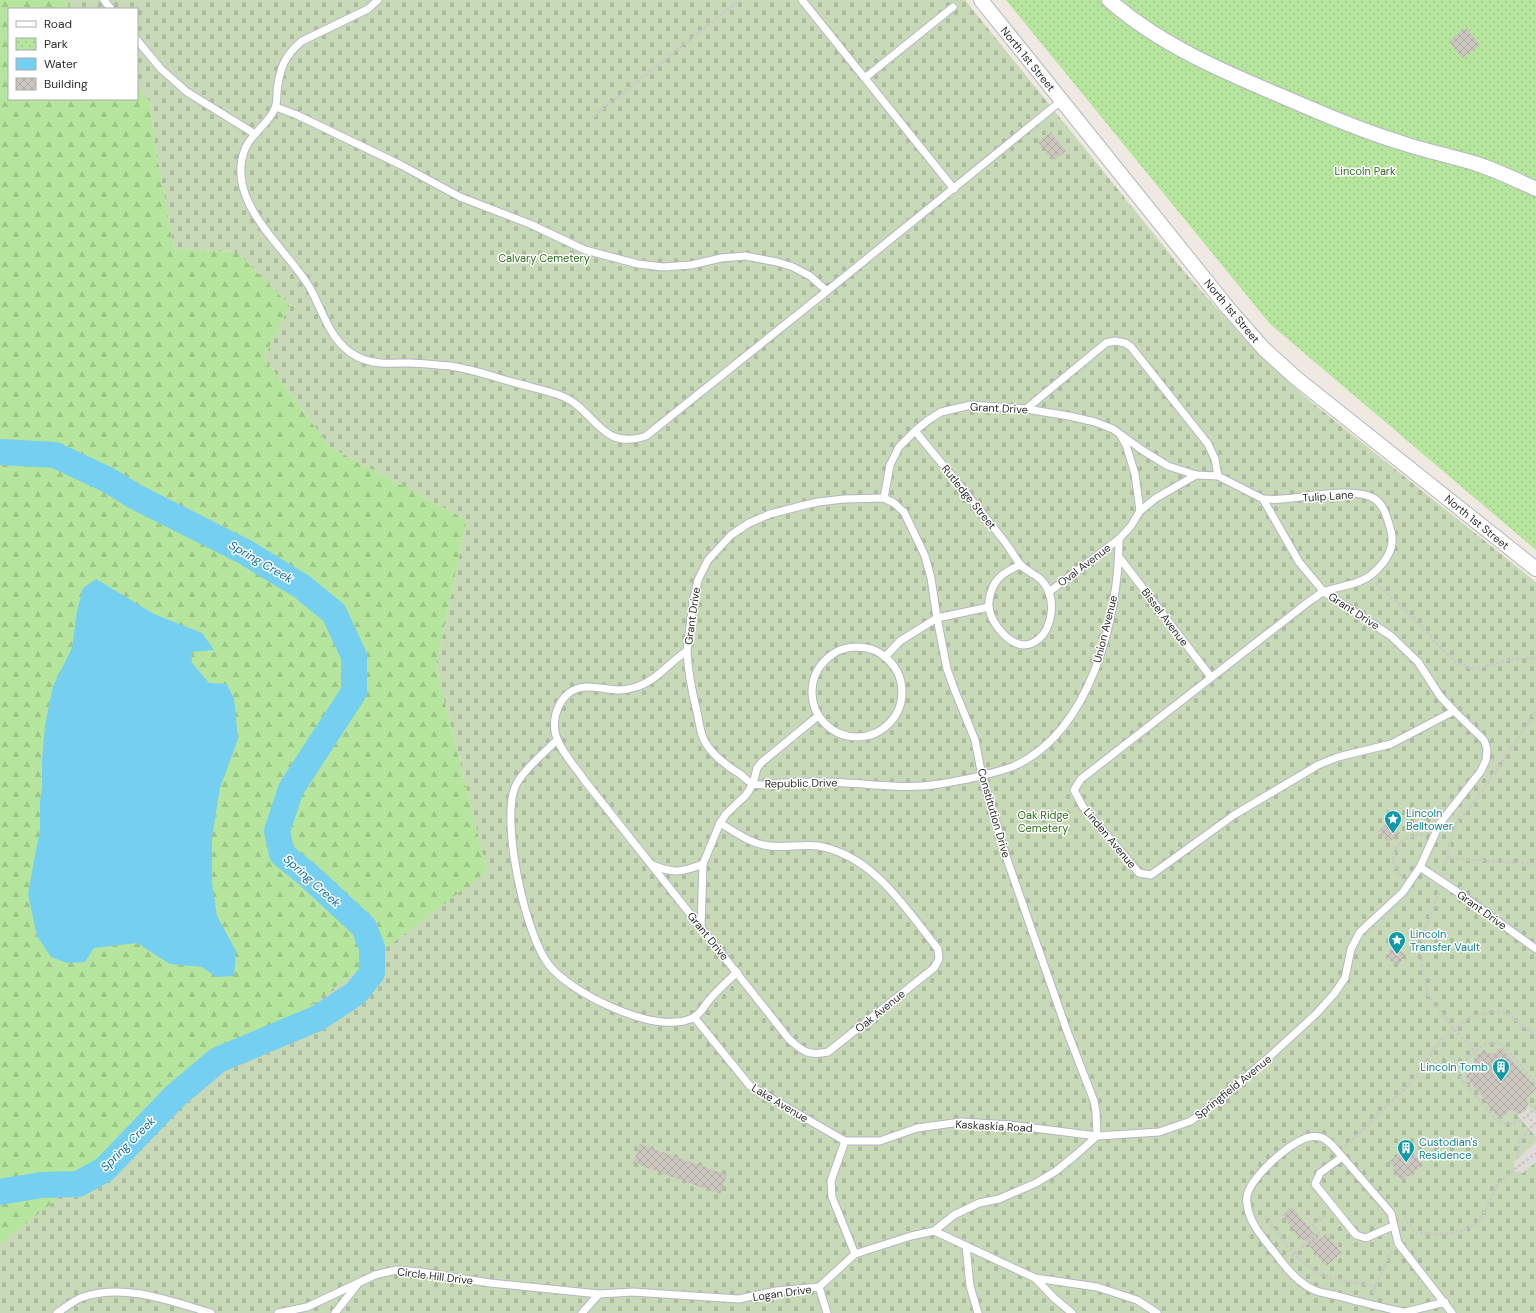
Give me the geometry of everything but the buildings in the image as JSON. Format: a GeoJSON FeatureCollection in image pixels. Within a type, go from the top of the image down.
{"type":"FeatureCollection","features":[{"type":"Feature","properties":{"kind":"street","name":"North 1st Street"},"geometry":{"type":"LineString","coordinates":[[981,0],[1228,308],[1264,349],[1296,378],[1536,569]]}},
{"type":"Feature","properties":{"kind":"street"},"geometry":{"type":"LineString","coordinates":[[1109,0],[1153,32],[1188,54],[1224,72],[1381,136],[1478,165],[1516,179],[1536,189]]}},
{"type":"Feature","properties":{"kind":"lane"},"geometry":{"type":"LineString","coordinates":[[104,0],[110,8]]}},
{"type":"Feature","properties":{"kind":"lane"},"geometry":{"type":"LineString","coordinates":[[378,0],[368,9],[317,33],[293,48],[287,56],[280,71],[276,107],[269,119],[255,134],[246,147],[241,162],[241,182],[246,198],[253,212],[310,288],[329,329],[343,346],[356,356],[368,361],[451,366],[472,370],[560,395],[576,404],[608,435],[617,439],[636,439],[646,436],[954,189],[1061,101]]}},
{"type":"Feature","properties":{"kind":"lane"},"geometry":{"type":"LineString","coordinates":[[802,0],[954,189]]}},
{"type":"Feature","properties":{"kind":"lane"},"geometry":{"type":"LineString","coordinates":[[866,78],[953,7]]}},
{"type":"Feature","properties":{"kind":"lane"},"geometry":{"type":"LineString","coordinates":[[138,41],[161,70],[187,92],[255,134]]}},
{"type":"Feature","properties":{"kind":"lane"},"geometry":{"type":"LineString","coordinates":[[276,107],[297,115],[401,165],[460,196],[530,224],[585,250],[638,264],[663,267],[691,264],[721,258],[746,256],[777,262],[793,267],[810,276],[827,291]]}},
{"type":"Feature","properties":{"kind":"lane"},"geometry":{"type":"LineString","coordinates":[[1026,409],[1106,343],[1115,341],[1125,343],[1139,356],[1208,444],[1216,459],[1218,476]]}},
{"type":"Feature","properties":{"kind":"lane","name":"Grant Drive"},"geometry":{"type":"LineString","coordinates":[[816,1055],[803,1052],[789,1039],[567,756],[557,740],[556,715],[560,702],[568,693],[575,689],[585,687],[612,691],[637,687],[652,680],[676,658],[687,651],[693,602],[698,580],[708,560],[731,536],[749,523],[770,514],[801,506],[818,502],[844,499],[884,498],[890,465],[899,447],[915,431],[941,412],[972,405],[1026,409],[1095,422],[1113,429],[1121,436],[1168,466],[1196,475],[1218,476],[1263,499],[1299,562],[1324,592],[1391,636],[1418,662],[1440,696],[1484,740],[1487,749],[1486,760],[1481,770],[1440,824],[1420,867],[1459,893],[1536,949]]}},
{"type":"Feature","properties":{"kind":"lane","name":"Rutledge Street"},"geometry":{"type":"LineString","coordinates":[[915,431],[1004,541],[1020,565]]}},
{"type":"Feature","properties":{"kind":"lane"},"geometry":{"type":"LineString","coordinates":[[1121,436],[1126,445],[1135,474],[1140,511]]}},
{"type":"Feature","properties":{"kind":"lane"},"geometry":{"type":"LineString","coordinates":[[1119,539],[1131,526],[1140,511],[1156,498],[1196,475]]}},
{"type":"Feature","properties":{"kind":"lane","name":"Tulip Lane"},"geometry":{"type":"LineString","coordinates":[[1263,499],[1358,493],[1374,498],[1383,508],[1392,532],[1392,543],[1389,555],[1384,564],[1369,576],[1324,592]]}},
{"type":"Feature","properties":{"kind":"lane","name":"Constitution Drive"},"geometry":{"type":"LineString","coordinates":[[884,498],[894,503],[904,512],[922,550],[931,578],[947,669],[973,734],[982,776],[1007,859],[1067,1031],[1094,1101],[1097,1136]]}},
{"type":"Feature","properties":{"kind":"lane","name":"Oval Avenue"},"geometry":{"type":"LineString","coordinates":[[1049,592],[1119,539]]}},
{"type":"Feature","properties":{"kind":"lane","name":"Union Avenue"},"geometry":{"type":"LineString","coordinates":[[982,776],[1012,767],[1035,754],[1050,741],[1077,707],[1088,688],[1112,610],[1119,557],[1119,539]]}},
{"type":"Feature","properties":{"kind":"lane","name":"Bissel Avenue"},"geometry":{"type":"LineString","coordinates":[[1119,557],[1211,677]]}},
{"type":"Feature","properties":{"kind":"lane"},"geometry":{"type":"LineString","coordinates":[[885,657],[900,641],[937,618],[989,607],[991,591],[998,578],[1020,565]]}},
{"type":"Feature","properties":{"kind":"lane","name":"Oval Avenue"},"geometry":{"type":"LineString","coordinates":[[989,607],[994,622],[1008,639],[1020,645],[1029,644],[1041,637],[1049,626],[1051,614],[1049,592],[1044,582],[1020,565]]}},
{"type":"Feature","properties":{"kind":"lane","name":"Linden Avenue"},"geometry":{"type":"LineString","coordinates":[[1324,592],[1307,603],[1081,779],[1074,790],[1083,807],[1139,873],[1151,875],[1234,815],[1318,765],[1391,744],[1454,711]]}},
{"type":"Feature","properties":{"kind":"lane"},"geometry":{"type":"LineString","coordinates":[[852,647],[871,649],[885,657],[895,668],[899,677],[902,692],[899,707],[893,718],[879,731],[867,735],[848,736],[830,728],[818,716],[812,699],[814,679],[820,665],[837,651],[852,647]]}},
{"type":"Feature","properties":{"kind":"lane","name":"Republic Drive"},"geometry":{"type":"LineString","coordinates":[[687,651],[692,689],[705,742],[717,757],[727,766],[753,784],[846,782],[878,786],[921,786],[948,783],[982,776]]}},
{"type":"Feature","properties":{"kind":"lane"},"geometry":{"type":"LineString","coordinates":[[701,928],[703,864],[720,823],[726,814],[746,795],[753,784],[757,768],[762,762],[818,716]]}},
{"type":"Feature","properties":{"kind":"lane"},"geometry":{"type":"LineString","coordinates":[[557,740],[529,769],[516,786],[511,804],[511,838],[518,879],[532,929],[540,950],[548,964],[558,975],[574,987],[614,1008],[636,1016],[654,1020],[675,1022],[694,1017],[737,972]]}},
{"type":"Feature","properties":{"kind":"lane","name":"Oak Avenue"},"geometry":{"type":"LineString","coordinates":[[720,823],[751,841],[769,846],[818,846],[853,859],[872,872],[896,896],[938,949],[939,959],[934,968],[828,1052],[816,1055]]}},
{"type":"Feature","properties":{"kind":"lane"},"geometry":{"type":"LineString","coordinates":[[651,864],[666,871],[676,872],[687,870],[703,864]]}},
{"type":"Feature","properties":{"kind":"lane","name":"Springfield Avenue"},"geometry":{"type":"LineString","coordinates":[[1097,1136],[1158,1132],[1191,1121],[1224,1096],[1316,1014],[1334,994],[1345,978],[1351,949],[1360,932],[1403,892],[1420,867]]}},
{"type":"Feature","properties":{"kind":"lane","name":"Lake Avenue"},"geometry":{"type":"LineString","coordinates":[[694,1017],[750,1086],[845,1141]]}},
{"type":"Feature","properties":{"kind":"lane","name":"Kaskaskia Road"},"geometry":{"type":"LineString","coordinates":[[845,1141],[880,1141],[917,1128],[961,1122],[1010,1125],[1097,1136]]}},
{"type":"Feature","properties":{"kind":"lane"},"geometry":{"type":"LineString","coordinates":[[1097,1136],[1067,1162],[1042,1179],[999,1199],[979,1203],[954,1215],[934,1231],[1035,1278],[1097,1287],[1137,1300],[1157,1313]]}},
{"type":"Feature","properties":{"kind":"lane"},"geometry":{"type":"LineString","coordinates":[[1445,1302],[1406,1312],[1314,1290],[1285,1266],[1249,1216],[1246,1202],[1251,1186],[1276,1157],[1298,1142],[1313,1136],[1321,1137],[1332,1145],[1391,1213],[1398,1243],[1445,1302],[1452,1313]]}},
{"type":"Feature","properties":{"kind":"lane"},"geometry":{"type":"LineString","coordinates":[[845,1141],[831,1181],[832,1197],[855,1254]]}},
{"type":"Feature","properties":{"kind":"lane"},"geometry":{"type":"LineString","coordinates":[[1342,1158],[1320,1173],[1315,1184],[1356,1235],[1366,1238],[1393,1226]]}},
{"type":"Feature","properties":{"kind":"lane","name":"Logan Drive"},"geometry":{"type":"LineString","coordinates":[[599,1294],[633,1292],[739,1300],[776,1291],[819,1287],[855,1254],[911,1236],[934,1231]]}},
{"type":"Feature","properties":{"kind":"lane"},"geometry":{"type":"LineString","coordinates":[[966,1246],[970,1286],[978,1313]]}},
{"type":"Feature","properties":{"kind":"lane","name":"Circle Hill Drive"},"geometry":{"type":"LineString","coordinates":[[278,1313],[307,1307],[375,1275],[396,1270],[420,1272],[490,1283],[599,1294]]}},
{"type":"Feature","properties":{"kind":"lane"},"geometry":{"type":"LineString","coordinates":[[1035,1278],[1054,1298],[1072,1313]]}},
{"type":"Feature","properties":{"kind":"lane"},"geometry":{"type":"LineString","coordinates":[[335,1313],[359,1283]]}},
{"type":"Feature","properties":{"kind":"lane"},"geometry":{"type":"LineString","coordinates":[[819,1287],[827,1313]]}},
{"type":"Feature","properties":{"kind":"lane"},"geometry":{"type":"LineString","coordinates":[[57,1313],[81,1298],[103,1292],[125,1292],[151,1296],[211,1313]]}},
{"type":"Feature","properties":{"kind":"lane"},"geometry":{"type":"LineString","coordinates":[[582,1313],[599,1294]]}},
{"type":"Feature","properties":{"kind":"path"},"geometry":{"type":"LineString","coordinates":[[594,116],[740,0]]}},
{"type":"Feature","properties":{"kind":"path"},"geometry":{"type":"LineString","coordinates":[[1369,576],[1385,593],[1415,620],[1443,650],[1458,662],[1475,669],[1512,658],[1536,658]]}},
{"type":"Feature","properties":{"kind":"path"},"geometry":{"type":"LineString","coordinates":[[1444,866],[1453,832],[1458,822],[1484,789],[1536,712]]}},
{"type":"Feature","properties":{"kind":"path"},"geometry":{"type":"LineString","coordinates":[[1409,883],[1395,869],[1393,860],[1394,852],[1399,843],[1409,837],[1419,835],[1434,836]]}},
{"type":"Feature","properties":{"kind":"path"},"geometry":{"type":"LineString","coordinates":[[1447,856],[1455,859],[1536,864]]}},
{"type":"Feature","properties":{"kind":"path"},"geometry":{"type":"LineString","coordinates":[[1439,892],[1422,938],[1422,966],[1429,997],[1454,1029],[1475,1051]]}},
{"type":"Feature","properties":{"kind":"path"},"geometry":{"type":"LineString","coordinates":[[1352,1151],[1346,1146],[1411,1083],[1427,1064],[1434,1050],[1454,1029],[1470,1017],[1496,1011],[1508,1014],[1536,1036]]}},
{"type":"Feature","properties":{"kind":"path"},"geometry":{"type":"LineString","coordinates":[[1536,1084],[1503,1045],[1497,1042],[1485,1044],[1475,1051],[1463,1063],[1460,1069],[1461,1078],[1491,1115],[1500,1123],[1508,1125],[1518,1122],[1536,1107]]}},
{"type":"Feature","properties":{"kind":"path"},"geometry":{"type":"LineString","coordinates":[[1518,1159],[1518,1150],[1523,1135],[1535,1125],[1527,1115]]}},
{"type":"Feature","properties":{"kind":"path"},"geometry":{"type":"LineString","coordinates":[[1403,1215],[1414,1232],[1438,1235],[1462,1231],[1474,1224],[1484,1214],[1499,1184],[1536,1153]]}},
{"type":"Feature","properties":{"kind":"path"},"geometry":{"type":"LineString","coordinates":[[1285,1266],[1294,1253],[1319,1232],[1313,1225],[1335,1209]]}},
{"type":"Feature","properties":{"kind":"path"},"geometry":{"type":"LineString","coordinates":[[1265,1217],[1300,1260],[1321,1274],[1347,1281],[1376,1286]]}},
{"type":"Feature","properties":{"kind":"path"},"geometry":{"type":"LineString","coordinates":[[1372,1305],[1376,1286],[1391,1249],[1398,1243]]}},
{"type":"Feature","properties":{"kind":"green space"},"geometry":{"type":"Polygon","coordinates":[[[0,0],[65,0],[72,8],[8,8],[8,100],[138,100],[138,87],[150,102],[155,144],[174,249],[237,252],[290,305],[264,358],[330,447],[467,520],[436,666],[487,871],[0,1313],[0,0]]]}},
{"type":"Feature","properties":{"kind":"green space","name":"Oak Ridge Cemetery"},"geometry":{"type":"Polygon","coordinates":[[[65,0],[965,0],[1187,275],[1248,343],[1305,397],[1536,582],[1536,1313],[0,1313],[0,1243],[487,871],[436,666],[467,520],[330,447],[264,358],[290,305],[237,252],[174,249],[155,144],[150,102],[138,87],[138,8],[72,8],[65,0]]]}},
{"type":"Feature","properties":{"kind":"green space","name":"Lincoln Park"},"geometry":{"type":"Polygon","coordinates":[[[1006,0],[1536,0],[1536,550],[1270,324],[1006,0]]]}},
{"type":"Feature","properties":{"kind":"shaded area"},"geometry":{"type":"Polygon","coordinates":[[[1528,1105],[1536,1115],[1536,1137],[1517,1115],[1525,1112],[1528,1105]]]}},
{"type":"Feature","properties":{"kind":"shaded area"},"geometry":{"type":"Polygon","coordinates":[[[1536,1142],[1536,1162],[1523,1173],[1514,1171],[1514,1162],[1536,1142]]]}},
{"type":"Feature","properties":{"kind":"water"},"geometry":{"type":"Polygon","coordinates":[[[96,579],[154,614],[202,633],[214,650],[191,652],[192,663],[209,683],[227,684],[234,699],[238,739],[220,788],[212,837],[212,883],[217,916],[236,951],[234,976],[216,977],[202,967],[170,964],[137,943],[94,948],[85,962],[67,963],[51,957],[37,936],[28,894],[40,829],[42,760],[45,726],[53,686],[72,648],[77,611],[83,588],[96,579]]]}},
{"type":"Feature","properties":{"kind":"waterway","name":"Spring Creek"},"geometry":{"type":"LineString","coordinates":[[0,452],[55,455],[108,480],[134,496],[245,552],[301,586],[334,613],[354,656],[354,692],[291,789],[277,831],[282,854],[308,875],[364,927],[372,948],[372,973],[356,993],[318,1018],[218,1060],[175,1096],[104,1170],[78,1184],[42,1185],[0,1192]]}},
{"type":"Feature","properties":{"kind":"place","name":"Lincoln Belltower"},"geometry":{"type":"Point","coordinates":[1393,834]}},
{"type":"Feature","properties":{"kind":"place","name":"Lincoln Transfer Vault"},"geometry":{"type":"Point","coordinates":[1397,955]}},
{"type":"Feature","properties":{"kind":"place","name":"Lincoln Tomb"},"geometry":{"type":"Point","coordinates":[1501,1082]}},
{"type":"Feature","properties":{"kind":"place","name":"Custodian's Residence"},"geometry":{"type":"Point","coordinates":[1406,1163]}},
{"type":"Feature","properties":{"kind":"park label","name":"Calvary Cemetery"},"geometry":{"type":"Point","coordinates":[544,258]}}]}
